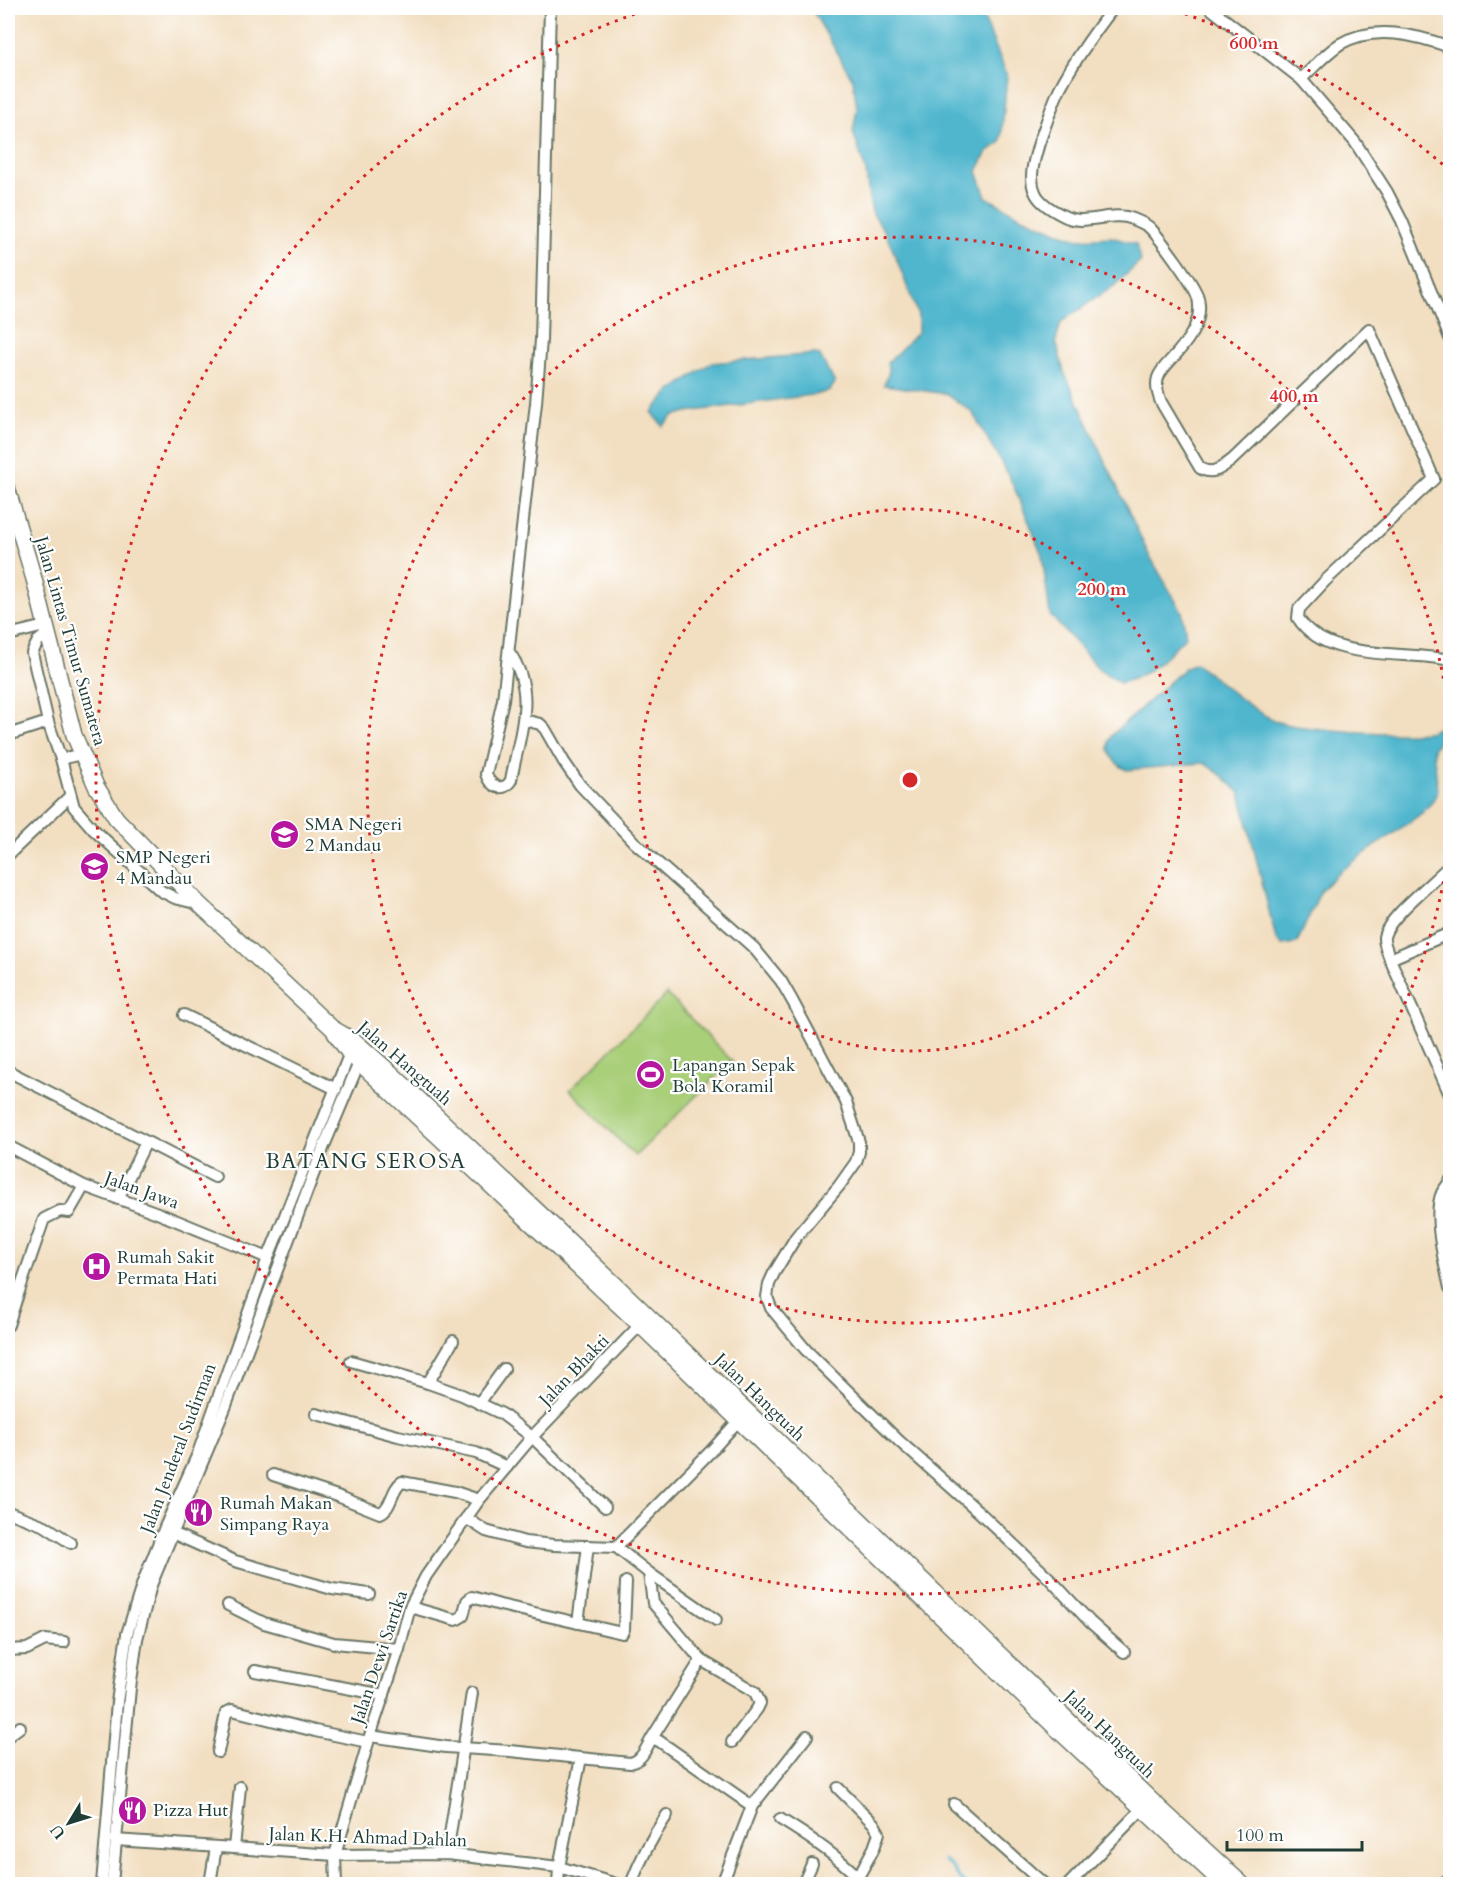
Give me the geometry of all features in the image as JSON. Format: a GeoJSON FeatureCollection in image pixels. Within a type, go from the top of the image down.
{"type":"FeatureCollection","features":[{"type":"Feature","properties":{"kind":"highway","name":"Jalan Lintas Timur Sumatera"},"geometry":{"type":"LineString","coordinates":[[8,491],[74,735],[96,786],[116,818],[199,904],[332,1028]]}},
{"type":"Feature","properties":{"kind":"highway","name":"Jalan Hangtuah"},"geometry":{"type":"LineString","coordinates":[[332,1028],[561,1243],[1085,1746],[1141,1810],[1219,1883]]}},
{"type":"Feature","properties":{"kind":"highway","name":"Jalan Hangtuah"},"geometry":{"type":"LineString","coordinates":[[561,1243],[640,1325],[1085,1746],[1242,1884]]}},
{"type":"Feature","properties":{"kind":"street"},"geometry":{"type":"LineString","coordinates":[[509,652],[517,663],[525,688],[524,720],[511,780],[508,786],[503,788],[496,787],[488,780],[486,774],[503,700],[516,573],[528,487],[541,340],[550,8]]}},
{"type":"Feature","properties":{"kind":"street"},"geometry":{"type":"LineString","coordinates":[[1113,8],[1091,37],[1061,87],[1049,114],[1034,160],[1032,176],[1035,192],[1046,206],[1065,217],[1091,220],[1111,216],[1130,218],[1148,226],[1183,270],[1198,297],[1198,314],[1194,330],[1178,352],[1163,367],[1158,378],[1157,392],[1200,468],[1207,472],[1217,471],[1232,460],[1369,329],[1434,478],[1325,580],[1299,609],[1298,618],[1303,627],[1334,646],[1382,654],[1438,657],[1450,660]]}},
{"type":"Feature","properties":{"kind":"street"},"geometry":{"type":"LineString","coordinates":[[1210,8],[1302,79],[1355,142],[1388,192],[1450,338]]}},
{"type":"Feature","properties":{"kind":"street"},"geometry":{"type":"LineString","coordinates":[[1302,79],[1341,44],[1375,33],[1400,34],[1450,47]]}},
{"type":"Feature","properties":{"kind":"street"},"geometry":{"type":"LineString","coordinates":[[8,634],[46,630]]}},
{"type":"Feature","properties":{"kind":"street"},"geometry":{"type":"LineString","coordinates":[[46,630],[32,653],[48,722],[74,807],[93,829],[161,891],[175,898],[199,904]]}},
{"type":"Feature","properties":{"kind":"street"},"geometry":{"type":"LineString","coordinates":[[524,720],[540,724],[564,762],[587,792],[634,842],[754,948],[768,964],[794,1002],[846,1102],[859,1142],[856,1162],[796,1237],[774,1273],[767,1297],[771,1308],[806,1350],[876,1419],[986,1518],[1124,1653]]}},
{"type":"Feature","properties":{"kind":"street"},"geometry":{"type":"LineString","coordinates":[[8,735],[48,722]]}},
{"type":"Feature","properties":{"kind":"street"},"geometry":{"type":"LineString","coordinates":[[61,759],[82,753]]}},
{"type":"Feature","properties":{"kind":"street"},"geometry":{"type":"LineString","coordinates":[[8,855],[70,796]]}},
{"type":"Feature","properties":{"kind":"street"},"geometry":{"type":"LineString","coordinates":[[1450,865],[1401,912],[1387,929],[1384,939],[1390,959],[1450,1095]]}},
{"type":"Feature","properties":{"kind":"street"},"geometry":{"type":"LineString","coordinates":[[1390,959],[1450,933]]}},
{"type":"Feature","properties":{"kind":"street"},"geometry":{"type":"LineString","coordinates":[[184,1016],[336,1089]]}},
{"type":"Feature","properties":{"kind":"street","name":"Jalan Jenderal Sudirman"},"geometry":{"type":"LineString","coordinates":[[102,1884],[117,1702],[151,1585],[225,1408],[336,1089],[357,1052]]}},
{"type":"Feature","properties":{"kind":"street","name":"Jalan Jenderal Sudirman"},"geometry":{"type":"LineString","coordinates":[[112,1884],[126,1721],[130,1654],[127,1634],[143,1582],[197,1456],[268,1258],[292,1218],[324,1146],[357,1052]]}},
{"type":"Feature","properties":{"kind":"street"},"geometry":{"type":"LineString","coordinates":[[8,1071],[215,1177]]}},
{"type":"Feature","properties":{"kind":"street"},"geometry":{"type":"LineString","coordinates":[[118,1199],[146,1142]]}},
{"type":"Feature","properties":{"kind":"street","name":"Jalan Jawa"},"geometry":{"type":"LineString","coordinates":[[8,1146],[84,1186],[268,1258]]}},
{"type":"Feature","properties":{"kind":"street"},"geometry":{"type":"LineString","coordinates":[[1450,1181],[1442,1193],[1439,1215],[1442,1255],[1450,1288]]}},
{"type":"Feature","properties":{"kind":"street"},"geometry":{"type":"LineString","coordinates":[[8,1325],[12,1295],[44,1219],[60,1211],[69,1212],[84,1186]]}},
{"type":"Feature","properties":{"kind":"street","name":"Jalan Bhakti"},"geometry":{"type":"LineString","coordinates":[[532,1437],[640,1325]]}},
{"type":"Feature","properties":{"kind":"street"},"geometry":{"type":"LineString","coordinates":[[428,1383],[453,1341]]}},
{"type":"Feature","properties":{"kind":"street"},"geometry":{"type":"LineString","coordinates":[[351,1360],[428,1383],[502,1413],[532,1437],[605,1507]]}},
{"type":"Feature","properties":{"kind":"street"},"geometry":{"type":"LineString","coordinates":[[479,1403],[504,1369]]}},
{"type":"Feature","properties":{"kind":"street"},"geometry":{"type":"LineString","coordinates":[[316,1414],[398,1436],[476,1453],[507,1467]]}},
{"type":"Feature","properties":{"kind":"street"},"geometry":{"type":"LineString","coordinates":[[616,1547],[739,1420]]}},
{"type":"Feature","properties":{"kind":"street","name":"Jalan Dewi Sartika"},"geometry":{"type":"LineString","coordinates":[[336,1884],[335,1855],[410,1607],[426,1576],[466,1518],[532,1437]]}},
{"type":"Feature","properties":{"kind":"street"},"geometry":{"type":"LineString","coordinates":[[273,1475],[380,1513],[386,1509],[394,1490],[402,1482],[455,1492],[479,1500]]}},
{"type":"Feature","properties":{"kind":"street"},"geometry":{"type":"LineString","coordinates":[[8,1512],[45,1527],[71,1543]]}},
{"type":"Feature","properties":{"kind":"street"},"geometry":{"type":"LineString","coordinates":[[466,1518],[486,1531],[525,1542],[616,1547],[716,1620]]}},
{"type":"Feature","properties":{"kind":"street"},"geometry":{"type":"LineString","coordinates":[[172,1533],[235,1561],[332,1589],[369,1594]]}},
{"type":"Feature","properties":{"kind":"street"},"geometry":{"type":"LineString","coordinates":[[578,1623],[588,1546]]}},
{"type":"Feature","properties":{"kind":"street"},"geometry":{"type":"LineString","coordinates":[[650,1573],[653,1603],[701,1660],[755,1692],[758,1697],[760,1703],[757,1709],[732,1742]]}},
{"type":"Feature","properties":{"kind":"street"},"geometry":{"type":"LineString","coordinates":[[410,1607],[456,1620],[464,1617],[467,1601],[472,1597],[620,1633],[624,1632],[626,1582]]}},
{"type":"Feature","properties":{"kind":"street"},"geometry":{"type":"LineString","coordinates":[[228,1605],[264,1623],[334,1643],[399,1649]]}},
{"type":"Feature","properties":{"kind":"street"},"geometry":{"type":"LineString","coordinates":[[8,1650],[27,1649],[45,1640],[64,1642]]}},
{"type":"Feature","properties":{"kind":"street"},"geometry":{"type":"LineString","coordinates":[[218,1752],[226,1713],[232,1710],[315,1731],[369,1739],[633,1763],[641,1757],[701,1660]]}},
{"type":"Feature","properties":{"kind":"street"},"geometry":{"type":"LineString","coordinates":[[255,1671],[384,1695]]}},
{"type":"Feature","properties":{"kind":"street"},"geometry":{"type":"LineString","coordinates":[[447,1854],[472,1693]]}},
{"type":"Feature","properties":{"kind":"street"},"geometry":{"type":"LineString","coordinates":[[8,1736],[20,1727]]}},
{"type":"Feature","properties":{"kind":"street"},"geometry":{"type":"LineString","coordinates":[[722,1884],[752,1806],[807,1736]]}},
{"type":"Feature","properties":{"kind":"street"},"geometry":{"type":"LineString","coordinates":[[652,1738],[752,1806]]}},
{"type":"Feature","properties":{"kind":"street"},"geometry":{"type":"LineString","coordinates":[[558,1884],[559,1867],[581,1758]]}},
{"type":"Feature","properties":{"kind":"street"},"geometry":{"type":"LineString","coordinates":[[234,1848],[240,1787]]}},
{"type":"Feature","properties":{"kind":"street"},"geometry":{"type":"LineString","coordinates":[[780,1819],[814,1840],[857,1881],[879,1833],[874,1824],[838,1788]]}},
{"type":"Feature","properties":{"kind":"street"},"geometry":{"type":"LineString","coordinates":[[954,1804],[1044,1884]]}},
{"type":"Feature","properties":{"kind":"street"},"geometry":{"type":"LineString","coordinates":[[1072,1883],[1141,1810]]}},
{"type":"Feature","properties":{"kind":"street"},"geometry":{"type":"LineString","coordinates":[[631,1884],[655,1833],[667,1815]]}},
{"type":"Feature","properties":{"kind":"street","name":"Jalan K.H. Ahmad Dahlan"},"geometry":{"type":"LineString","coordinates":[[115,1840],[335,1855],[447,1854],[559,1867],[616,1884]]}},
{"type":"Feature","properties":{"kind":"street"},"geometry":{"type":"LineString","coordinates":[[210,1884],[216,1847]]}},
{"type":"Feature","properties":{"kind":"street"},"geometry":{"type":"LineString","coordinates":[[803,1884],[812,1864]]}},
{"type":"Feature","properties":{"kind":"street"},"geometry":{"type":"LineString","coordinates":[[1442,1884],[1450,1878]]}},
{"type":"Feature","properties":{"kind":"green space","name":"Lapangan Sepak Bola Koramil"},"geometry":{"type":"Polygon","coordinates":[[[667,994],[732,1061],[635,1156],[570,1090],[667,994]]]}},
{"type":"Feature","properties":{"kind":"water"},"geometry":{"type":"Polygon","coordinates":[[[811,8],[980,8],[1007,75],[1001,142],[987,152],[977,171],[986,197],[1020,216],[1079,239],[1111,237],[1136,244],[1141,261],[1114,286],[1061,322],[1056,341],[1064,372],[1148,553],[1182,612],[1186,636],[1140,676],[1120,683],[1099,669],[1050,615],[1042,555],[1008,474],[972,412],[946,394],[884,385],[889,372],[887,363],[918,332],[918,315],[885,232],[873,214],[866,172],[853,132],[857,108],[853,80],[811,8]]]}},
{"type":"Feature","properties":{"kind":"water"},"geometry":{"type":"Polygon","coordinates":[[[816,354],[820,356],[835,383],[830,390],[819,394],[687,412],[673,416],[663,426],[652,412],[668,393],[711,363],[816,354]]]}},
{"type":"Feature","properties":{"kind":"water"},"geometry":{"type":"Polygon","coordinates":[[[1196,663],[1253,708],[1284,724],[1352,732],[1420,733],[1432,731],[1450,719],[1450,730],[1433,748],[1438,790],[1432,802],[1421,814],[1340,871],[1321,890],[1297,943],[1282,945],[1276,939],[1240,793],[1204,763],[1127,770],[1117,764],[1109,750],[1109,740],[1112,735],[1185,668],[1196,663]]]}},
{"type":"Feature","properties":{"kind":"waterway"},"geometry":{"type":"LineString","coordinates":[[944,1860],[964,1884]]}},
{"type":"Feature","properties":{"kind":"place","name":"SMA Negeri 2 Mandau"},"geometry":{"type":"Point","coordinates":[284,834]}},
{"type":"Feature","properties":{"kind":"place","name":"SMP Negeri 4 Mandau"},"geometry":{"type":"Point","coordinates":[95,867]}},
{"type":"Feature","properties":{"kind":"place","name":"Lapangan Sepak Bola Koramil"},"geometry":{"type":"Point","coordinates":[651,1075]}},
{"type":"Feature","properties":{"kind":"place","name":"Rumah Sakit Permata Hati"},"geometry":{"type":"Point","coordinates":[96,1267]}},
{"type":"Feature","properties":{"kind":"place","name":"Rumah Makan Simpang Raya"},"geometry":{"type":"Point","coordinates":[199,1513]}},
{"type":"Feature","properties":{"kind":"place","name":"Pizza Hut"},"geometry":{"type":"Point","coordinates":[132,1810]}},
{"type":"Feature","properties":{"kind":"district","name":"BATANG SEROSA"},"geometry":{"type":"Point","coordinates":[366,1161]}}]}
